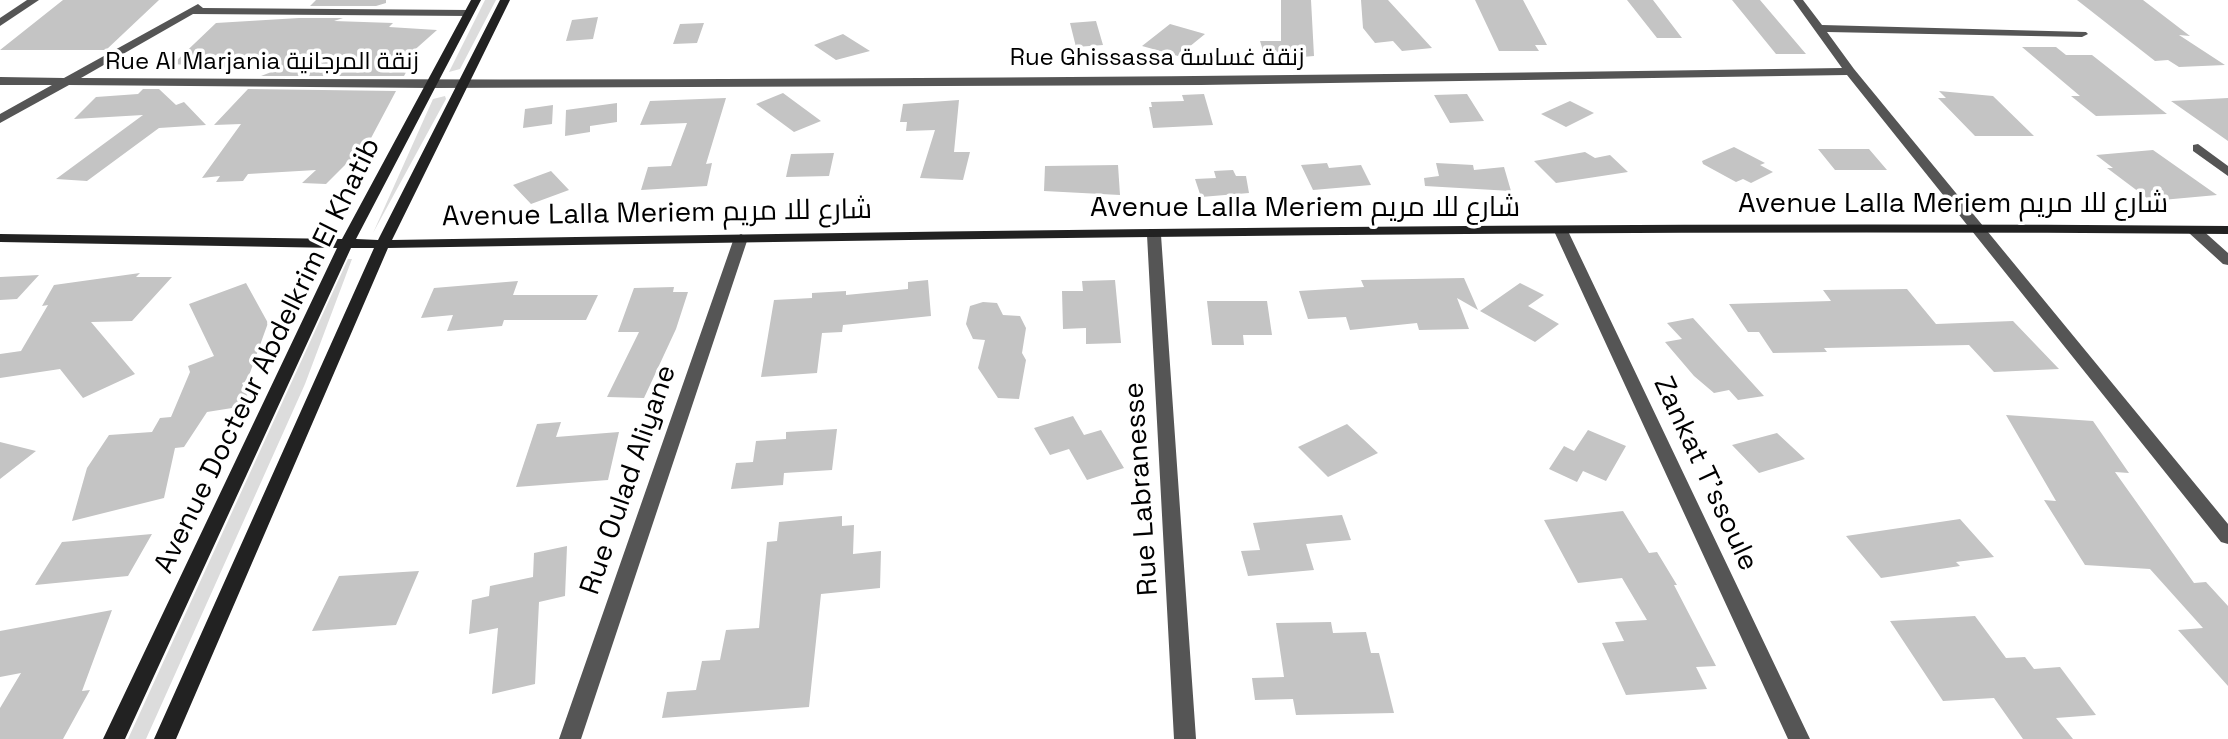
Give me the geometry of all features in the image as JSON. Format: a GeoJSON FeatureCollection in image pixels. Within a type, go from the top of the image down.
{"type":"FeatureCollection","features":[{"type":"Feature","properties":{"kind":"street"},"geometry":{"type":"LineString","coordinates":[[0,23],[34,0]]}},
{"type":"Feature","properties":{"kind":"street"},"geometry":{"type":"LineString","coordinates":[[0,119],[210,0]]}},
{"type":"Feature","properties":{"kind":"street","name":"Avenue Docteur Abdelkrim El Khatib"},"geometry":{"type":"LineString","coordinates":[[165,739],[383,244],[505,0]]}},
{"type":"Feature","properties":{"kind":"street"},"geometry":{"type":"LineString","coordinates":[[1798,0],[1850,71],[2228,537]]}},
{"type":"Feature","properties":{"kind":"street"},"geometry":{"type":"LineString","coordinates":[[191,11],[473,6]]}},
{"type":"Feature","properties":{"kind":"street","name":"Avenue Docteur Abdelkrim El Khatib"},"geometry":{"type":"LineString","coordinates":[[114,739],[346,244],[473,6]]}},
{"type":"Feature","properties":{"kind":"street"},"geometry":{"type":"LineString","coordinates":[[1819,28],[2082,34]]}},
{"type":"Feature","properties":{"kind":"street","name":"Rue Ghissassa زنقة غساسة"},"geometry":{"type":"LineString","coordinates":[[464,84],[1201,81],[1850,71]]}},
{"type":"Feature","properties":{"kind":"street","name":"Rue Al Marjania زنقة المرجانية"},"geometry":{"type":"LineString","coordinates":[[0,81],[464,84]]}},
{"type":"Feature","properties":{"kind":"street"},"geometry":{"type":"LineString","coordinates":[[2198,148],[2228,172]]}},
{"type":"Feature","properties":{"kind":"street"},"geometry":{"type":"LineString","coordinates":[[2194,230],[2228,261]]}},
{"type":"Feature","properties":{"kind":"street","name":"Avenue Lalla Meriem شارع للا مريم"},"geometry":{"type":"LineString","coordinates":[[0,238],[383,244],[1561,231],[2228,230]]}},
{"type":"Feature","properties":{"kind":"street","name":"Zankat T'ssoule"},"geometry":{"type":"LineString","coordinates":[[1561,231],[1799,739]]}},
{"type":"Feature","properties":{"kind":"street","name":"Rue Labranesse"},"geometry":{"type":"LineString","coordinates":[[1154,235],[1185,739]]}},
{"type":"Feature","properties":{"kind":"street","name":"Rue Oulad Aliyane"},"geometry":{"type":"LineString","coordinates":[[570,739],[741,238]]}},
{"type":"Feature","properties":{"kind":"shaded area"},"geometry":{"type":"Polygon","coordinates":[[[485,0],[496,0],[460,69],[449,72],[485,0]]]}},
{"type":"Feature","properties":{"kind":"shaded area"},"geometry":{"type":"Polygon","coordinates":[[[445,96],[446,99],[373,233],[433,99],[445,96]]]}},
{"type":"Feature","properties":{"kind":"shaded area"},"geometry":{"type":"Polygon","coordinates":[[[348,259],[352,259],[305,384],[146,739],[128,739],[348,259]]]}},
{"type":"Feature","properties":{"kind":"building"},"geometry":{"type":"Polygon","coordinates":[[[63,0],[159,0],[106,50],[0,50],[63,0]]]}},
{"type":"Feature","properties":{"kind":"building"},"geometry":{"type":"Polygon","coordinates":[[[316,0],[386,0],[386,3],[376,6],[310,6],[316,0]]]}},
{"type":"Feature","properties":{"kind":"building"},"geometry":{"type":"Polygon","coordinates":[[[1281,0],[1311,0],[1314,56],[1266,60],[1260,41],[1281,41],[1281,0]]]}},
{"type":"Feature","properties":{"kind":"building"},"geometry":{"type":"Polygon","coordinates":[[[1361,0],[1388,0],[1432,48],[1402,51],[1393,41],[1375,43],[1363,28],[1361,0]]]}},
{"type":"Feature","properties":{"kind":"building"},"geometry":{"type":"Polygon","coordinates":[[[1475,0],[1523,0],[1547,45],[1535,45],[1539,51],[1499,51],[1475,0]]]}},
{"type":"Feature","properties":{"kind":"building"},"geometry":{"type":"Polygon","coordinates":[[[1627,0],[1653,0],[1682,38],[1657,38],[1627,0]]]}},
{"type":"Feature","properties":{"kind":"building"},"geometry":{"type":"Polygon","coordinates":[[[1732,0],[1760,0],[1806,54],[1776,54],[1732,0]]]}},
{"type":"Feature","properties":{"kind":"building"},"geometry":{"type":"Polygon","coordinates":[[[2077,0],[2143,0],[2190,36],[2179,35],[2225,65],[2179,67],[2168,60],[2155,61],[2077,0]]]}},
{"type":"Feature","properties":{"kind":"building"},"geometry":{"type":"Polygon","coordinates":[[[598,17],[593,39],[566,41],[572,20],[598,17]]]}},
{"type":"Feature","properties":{"kind":"building"},"geometry":{"type":"Polygon","coordinates":[[[343,18],[334,21],[393,23],[389,27],[437,30],[410,54],[416,54],[404,76],[261,76],[274,71],[173,64],[216,23],[343,18]]]}},
{"type":"Feature","properties":{"kind":"building"},"geometry":{"type":"Polygon","coordinates":[[[1096,21],[1103,45],[1076,47],[1070,23],[1096,21]]]}},
{"type":"Feature","properties":{"kind":"building"},"geometry":{"type":"Polygon","coordinates":[[[704,23],[697,43],[673,44],[680,24],[704,23]]]}},
{"type":"Feature","properties":{"kind":"building"},"geometry":{"type":"Polygon","coordinates":[[[1170,24],[1205,34],[1178,56],[1142,46],[1170,24]]]}},
{"type":"Feature","properties":{"kind":"building"},"geometry":{"type":"Polygon","coordinates":[[[843,34],[870,51],[836,60],[814,45],[843,34]]]}},
{"type":"Feature","properties":{"kind":"building"},"geometry":{"type":"Polygon","coordinates":[[[2022,47],[2056,47],[2066,55],[2092,55],[2167,114],[2096,116],[2071,96],[2080,96],[2022,47]]]}},
{"type":"Feature","properties":{"kind":"building"},"geometry":{"type":"Polygon","coordinates":[[[143,89],[159,89],[176,105],[184,102],[206,125],[159,128],[87,181],[56,179],[143,115],[74,119],[96,97],[138,94],[143,89]]]}},
{"type":"Feature","properties":{"kind":"building"},"geometry":{"type":"Polygon","coordinates":[[[248,89],[396,91],[370,140],[326,184],[302,183],[316,170],[248,174],[243,181],[216,182],[220,176],[202,178],[241,124],[214,125],[248,89]]]}},
{"type":"Feature","properties":{"kind":"building"},"geometry":{"type":"Polygon","coordinates":[[[1939,91],[1993,96],[2034,136],[1975,136],[1938,98],[1946,98],[1939,91]]]}},
{"type":"Feature","properties":{"kind":"building"},"geometry":{"type":"Polygon","coordinates":[[[783,93],[821,121],[794,132],[756,104],[783,93]]]}},
{"type":"Feature","properties":{"kind":"building"},"geometry":{"type":"Polygon","coordinates":[[[1204,94],[1213,125],[1153,128],[1151,102],[1184,101],[1182,95],[1204,94]]]}},
{"type":"Feature","properties":{"kind":"building"},"geometry":{"type":"Polygon","coordinates":[[[1467,94],[1484,121],[1450,123],[1434,95],[1467,94]]]}},
{"type":"Feature","properties":{"kind":"building"},"geometry":{"type":"Polygon","coordinates":[[[726,98],[706,164],[712,163],[707,186],[641,190],[648,167],[671,166],[687,123],[640,125],[650,101],[726,98]]]}},
{"type":"Feature","properties":{"kind":"building"},"geometry":{"type":"Polygon","coordinates":[[[2228,98],[2228,141],[2171,101],[2228,98]]]}},
{"type":"Feature","properties":{"kind":"building"},"geometry":{"type":"Polygon","coordinates":[[[959,100],[954,152],[970,152],[963,180],[920,178],[935,130],[906,131],[907,122],[900,122],[903,104],[959,100]]]}},
{"type":"Feature","properties":{"kind":"building"},"geometry":{"type":"Polygon","coordinates":[[[1570,101],[1594,113],[1566,127],[1541,114],[1570,101]]]}},
{"type":"Feature","properties":{"kind":"building"},"geometry":{"type":"Polygon","coordinates":[[[617,103],[617,122],[590,126],[590,132],[565,136],[566,110],[617,103]]]}},
{"type":"Feature","properties":{"kind":"building"},"geometry":{"type":"Polygon","coordinates":[[[553,105],[552,124],[523,128],[525,109],[553,105]]]}},
{"type":"Feature","properties":{"kind":"building"},"geometry":{"type":"Polygon","coordinates":[[[1734,147],[1765,163],[1760,165],[1773,172],[1751,183],[1743,179],[1736,182],[1703,164],[1702,161],[1734,147]]]}},
{"type":"Feature","properties":{"kind":"building"},"geometry":{"type":"Polygon","coordinates":[[[1818,149],[1869,149],[1887,170],[1835,170],[1818,149]]]}},
{"type":"Feature","properties":{"kind":"building"},"geometry":{"type":"Polygon","coordinates":[[[2153,150],[2217,195],[2151,201],[2107,168],[2113,168],[2096,155],[2153,150]]]}},
{"type":"Feature","properties":{"kind":"building"},"geometry":{"type":"Polygon","coordinates":[[[1585,152],[1595,158],[1610,155],[1628,172],[1556,183],[1534,161],[1585,152]]]}},
{"type":"Feature","properties":{"kind":"building"},"geometry":{"type":"Polygon","coordinates":[[[834,153],[829,176],[786,177],[791,154],[834,153]]]}},
{"type":"Feature","properties":{"kind":"building"},"geometry":{"type":"Polygon","coordinates":[[[1327,163],[1329,168],[1361,165],[1371,185],[1313,190],[1301,165],[1327,163]]]}},
{"type":"Feature","properties":{"kind":"building"},"geometry":{"type":"Polygon","coordinates":[[[1436,163],[1473,165],[1474,170],[1504,167],[1511,191],[1425,186],[1424,178],[1439,176],[1436,163]]]}},
{"type":"Feature","properties":{"kind":"building"},"geometry":{"type":"Polygon","coordinates":[[[1118,165],[1120,195],[1044,191],[1045,166],[1118,165]]]}},
{"type":"Feature","properties":{"kind":"building"},"geometry":{"type":"Polygon","coordinates":[[[1233,170],[1236,176],[1246,176],[1249,193],[1201,197],[1195,179],[1216,178],[1214,171],[1233,170]]]}},
{"type":"Feature","properties":{"kind":"building"},"geometry":{"type":"Polygon","coordinates":[[[551,171],[569,190],[531,204],[513,185],[551,171]]]}},
{"type":"Feature","properties":{"kind":"building"},"geometry":{"type":"Polygon","coordinates":[[[140,273],[136,277],[172,277],[132,321],[91,322],[135,374],[83,398],[60,369],[0,378],[0,354],[21,351],[48,305],[42,306],[54,285],[140,273]]]}},
{"type":"Feature","properties":{"kind":"building"},"geometry":{"type":"Polygon","coordinates":[[[39,275],[17,299],[0,300],[0,277],[39,275]]]}},
{"type":"Feature","properties":{"kind":"building"},"geometry":{"type":"Polygon","coordinates":[[[1464,278],[1478,310],[1457,298],[1469,329],[1419,330],[1417,323],[1350,330],[1346,317],[1308,319],[1299,291],[1364,287],[1361,280],[1464,278]]]}},
{"type":"Feature","properties":{"kind":"building"},"geometry":{"type":"Polygon","coordinates":[[[928,280],[931,316],[843,325],[842,332],[822,333],[817,373],[761,377],[774,300],[812,298],[812,293],[846,291],[846,295],[908,289],[908,282],[928,280]]]}},
{"type":"Feature","properties":{"kind":"building"},"geometry":{"type":"Polygon","coordinates":[[[1115,280],[1121,343],[1086,344],[1086,328],[1063,329],[1062,291],[1083,291],[1082,281],[1115,280]]]}},
{"type":"Feature","properties":{"kind":"building"},"geometry":{"type":"Polygon","coordinates":[[[518,281],[513,295],[598,295],[586,320],[504,320],[502,326],[447,331],[453,315],[421,318],[434,288],[518,281]]]}},
{"type":"Feature","properties":{"kind":"building"},"geometry":{"type":"Polygon","coordinates":[[[246,283],[268,323],[247,381],[242,383],[251,405],[207,412],[184,447],[175,448],[164,498],[72,521],[87,468],[109,435],[152,432],[160,418],[171,417],[190,372],[188,366],[214,356],[189,304],[246,283]]]}},
{"type":"Feature","properties":{"kind":"building"},"geometry":{"type":"Polygon","coordinates":[[[1520,283],[1544,295],[1528,306],[1559,324],[1535,342],[1480,311],[1520,283]]]}},
{"type":"Feature","properties":{"kind":"building"},"geometry":{"type":"Polygon","coordinates":[[[674,287],[673,292],[688,292],[676,329],[644,398],[607,397],[639,332],[618,332],[634,288],[674,287]]]}},
{"type":"Feature","properties":{"kind":"building"},"geometry":{"type":"Polygon","coordinates":[[[1907,289],[1936,324],[2013,321],[2059,369],[1994,372],[1969,345],[1824,348],[1827,352],[1773,353],[1759,332],[1748,332],[1729,304],[1831,301],[1823,290],[1907,289]]]}},
{"type":"Feature","properties":{"kind":"building"},"geometry":{"type":"Polygon","coordinates":[[[1207,301],[1267,301],[1272,335],[1243,335],[1244,345],[1212,345],[1207,301]]]}},
{"type":"Feature","properties":{"kind":"building"},"geometry":{"type":"Polygon","coordinates":[[[983,302],[997,303],[1003,315],[1020,316],[1026,328],[1022,353],[1026,360],[1019,399],[998,398],[978,368],[985,340],[973,339],[966,324],[970,306],[983,302]]]}},
{"type":"Feature","properties":{"kind":"building"},"geometry":{"type":"Polygon","coordinates":[[[1693,318],[1764,396],[1738,400],[1729,390],[1714,393],[1694,376],[1665,342],[1682,339],[1667,323],[1693,318]]]}},
{"type":"Feature","properties":{"kind":"building"},"geometry":{"type":"Polygon","coordinates":[[[2006,415],[2093,421],[2129,473],[2115,472],[2194,583],[2206,582],[2228,606],[2228,686],[2178,630],[2203,628],[2150,569],[2085,565],[2044,500],[2056,501],[2006,415]]]}},
{"type":"Feature","properties":{"kind":"building"},"geometry":{"type":"Polygon","coordinates":[[[1073,416],[1084,435],[1101,430],[1124,468],[1087,480],[1069,449],[1050,455],[1034,428],[1073,416]]]}},
{"type":"Feature","properties":{"kind":"building"},"geometry":{"type":"Polygon","coordinates":[[[561,422],[556,437],[619,432],[608,480],[516,487],[537,424],[561,422]]]}},
{"type":"Feature","properties":{"kind":"building"},"geometry":{"type":"Polygon","coordinates":[[[1347,424],[1378,453],[1328,477],[1298,447],[1347,424]]]}},
{"type":"Feature","properties":{"kind":"building"},"geometry":{"type":"Polygon","coordinates":[[[837,429],[832,470],[784,473],[783,485],[731,489],[736,463],[753,462],[756,441],[786,439],[786,432],[837,429]]]}},
{"type":"Feature","properties":{"kind":"building"},"geometry":{"type":"Polygon","coordinates":[[[1588,430],[1626,446],[1606,481],[1583,471],[1577,482],[1549,469],[1564,446],[1574,451],[1588,430]]]}},
{"type":"Feature","properties":{"kind":"building"},"geometry":{"type":"Polygon","coordinates":[[[1777,433],[1805,459],[1759,473],[1732,445],[1777,433]]]}},
{"type":"Feature","properties":{"kind":"building"},"geometry":{"type":"Polygon","coordinates":[[[0,442],[36,451],[0,479],[0,442]]]}},
{"type":"Feature","properties":{"kind":"building"},"geometry":{"type":"Polygon","coordinates":[[[1623,511],[1649,553],[1657,552],[1677,585],[1674,585],[1716,666],[1696,667],[1707,689],[1626,695],[1602,643],[1624,641],[1615,622],[1647,620],[1622,578],[1578,583],[1544,520],[1623,511]]]}},
{"type":"Feature","properties":{"kind":"building"},"geometry":{"type":"Polygon","coordinates":[[[1342,515],[1351,540],[1306,544],[1314,570],[1248,576],[1241,551],[1260,550],[1253,523],[1342,515]]]}},
{"type":"Feature","properties":{"kind":"building"},"geometry":{"type":"Polygon","coordinates":[[[842,516],[842,526],[854,525],[853,554],[881,551],[880,588],[821,594],[809,707],[662,718],[667,692],[696,690],[702,661],[720,660],[726,630],[759,628],[767,542],[777,541],[779,522],[842,516]]]}},
{"type":"Feature","properties":{"kind":"building"},"geometry":{"type":"Polygon","coordinates":[[[1960,519],[1994,557],[1956,562],[1960,566],[1881,578],[1846,536],[1960,519]]]}},
{"type":"Feature","properties":{"kind":"building"},"geometry":{"type":"Polygon","coordinates":[[[152,534],[128,576],[35,585],[62,542],[152,534]]]}},
{"type":"Feature","properties":{"kind":"building"},"geometry":{"type":"Polygon","coordinates":[[[567,546],[565,596],[539,602],[535,684],[492,694],[498,628],[469,634],[472,600],[489,596],[490,586],[533,577],[534,553],[567,546]]]}},
{"type":"Feature","properties":{"kind":"building"},"geometry":{"type":"Polygon","coordinates":[[[419,571],[396,625],[312,631],[339,576],[419,571]]]}},
{"type":"Feature","properties":{"kind":"building"},"geometry":{"type":"Polygon","coordinates":[[[112,610],[82,691],[90,690],[63,739],[0,739],[0,708],[21,673],[0,677],[0,631],[112,610]]]}},
{"type":"Feature","properties":{"kind":"building"},"geometry":{"type":"Polygon","coordinates":[[[1975,616],[2006,658],[2025,657],[2034,669],[2060,667],[2096,715],[2056,718],[2073,739],[2023,739],[1994,698],[1943,701],[1890,621],[1975,616]]]}},
{"type":"Feature","properties":{"kind":"building"},"geometry":{"type":"Polygon","coordinates":[[[1331,622],[1333,633],[1366,632],[1371,653],[1379,653],[1394,713],[1296,715],[1293,699],[1255,700],[1252,678],[1284,677],[1276,623],[1331,622]]]}}]}
